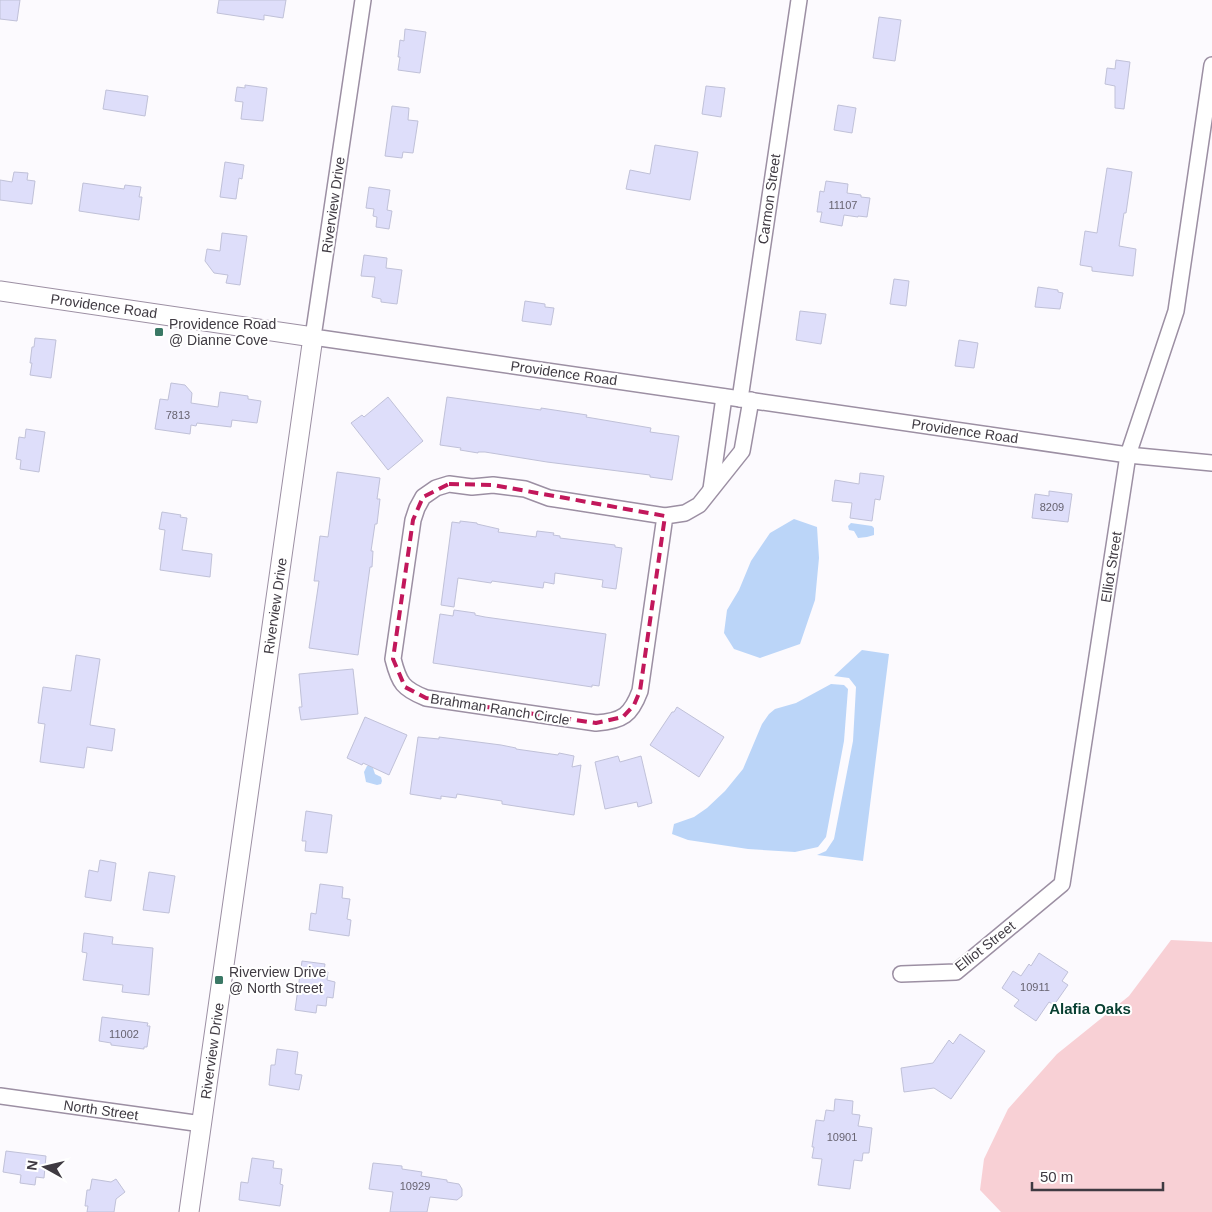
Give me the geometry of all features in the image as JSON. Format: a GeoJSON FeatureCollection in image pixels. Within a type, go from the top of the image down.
{"type":"FeatureCollection","features":[{"type":"Feature","properties":{"kind":"street","name":"Riverview Drive"},"geometry":{"type":"LineString","coordinates":[[189,1212],[313,337],[363,0]]}},
{"type":"Feature","properties":{"kind":"street","name":"Carmon Street"},"geometry":{"type":"LineString","coordinates":[[746,400],[799,0]]}},
{"type":"Feature","properties":{"kind":"street","name":"Elliot Street"},"geometry":{"type":"LineString","coordinates":[[901,974],[956,972],[1062,884],[1128,455],[1176,311],[1212,65]]}},
{"type":"Feature","properties":{"kind":"street","name":"Providence Road"},"geometry":{"type":"LineString","coordinates":[[0,291],[1128,455],[1212,463]]}},
{"type":"Feature","properties":{"kind":"street"},"geometry":{"type":"LineString","coordinates":[[711,491],[724,397]]}},
{"type":"Feature","properties":{"kind":"street","name":"Brahman Ranch Circle"},"geometry":{"type":"LineString","coordinates":[[665,516],[640,690],[634,705],[623,717],[610,722],[596,723],[426,698],[405,687],[397,675],[393,659],[413,520],[423,497],[436,488],[449,484],[472,487],[493,485],[525,489],[549,498],[665,516],[685,513],[699,505],[742,452],[746,400]]}},
{"type":"Feature","properties":{"kind":"street","name":"North Street"},"geometry":{"type":"LineString","coordinates":[[0,1096],[202,1124]]}},
{"type":"Feature","properties":{"kind":"highlighted area"},"geometry":{"type":"Polygon","coordinates":[[[449,484],[493,485],[665,516],[640,691],[634,705],[623,717],[596,723],[426,698],[405,687],[393,659],[413,520],[423,497],[449,484]]]}},
{"type":"Feature","properties":{"kind":"shaded area"},"geometry":{"type":"Polygon","coordinates":[[[1171,940],[1212,942],[1212,1212],[1001,1212],[980,1190],[984,1159],[1008,1109],[1057,1054],[1129,996],[1171,940]]]}},
{"type":"Feature","properties":{"kind":"water"},"geometry":{"type":"Polygon","coordinates":[[[794,519],[817,527],[819,558],[815,600],[800,644],[760,658],[734,649],[724,633],[727,610],[739,590],[751,561],[770,533],[794,519]]]}},
{"type":"Feature","properties":{"kind":"water"},"geometry":{"type":"Polygon","coordinates":[[[851,523],[872,526],[874,528],[874,535],[858,538],[854,531],[849,530],[848,526],[851,523]]]}},
{"type":"Feature","properties":{"kind":"water"},"geometry":{"type":"Polygon","coordinates":[[[862,650],[889,654],[863,861],[817,855],[826,851],[834,839],[853,741],[856,687],[849,678],[834,676],[862,650]]]}},
{"type":"Feature","properties":{"kind":"water"},"geometry":{"type":"Polygon","coordinates":[[[831,684],[844,685],[848,689],[844,741],[826,837],[818,847],[795,852],[748,849],[688,840],[672,834],[674,824],[694,817],[707,808],[725,791],[743,769],[762,724],[769,714],[775,709],[796,703],[831,684]]]}},
{"type":"Feature","properties":{"kind":"water"},"geometry":{"type":"Polygon","coordinates":[[[367,766],[373,768],[375,774],[381,777],[381,784],[377,785],[366,782],[364,772],[367,766]]]}},
{"type":"Feature","properties":{"kind":"building"},"geometry":{"type":"Polygon","coordinates":[[[0,0],[20,0],[17,21],[0,19],[0,0]]]}},
{"type":"Feature","properties":{"kind":"building"},"geometry":{"type":"Polygon","coordinates":[[[219,0],[286,0],[283,18],[264,15],[264,20],[217,13],[219,0]]]}},
{"type":"Feature","properties":{"kind":"building"},"geometry":{"type":"Polygon","coordinates":[[[879,17],[901,20],[895,61],[873,58],[879,17]]]}},
{"type":"Feature","properties":{"kind":"building"},"geometry":{"type":"Polygon","coordinates":[[[405,29],[426,32],[420,73],[398,70],[400,40],[404,41],[405,29]]]}},
{"type":"Feature","properties":{"kind":"building"},"geometry":{"type":"Polygon","coordinates":[[[1116,60],[1130,62],[1124,109],[1115,108],[1115,86],[1105,84],[1107,68],[1115,69],[1116,60]]]}},
{"type":"Feature","properties":{"kind":"building"},"geometry":{"type":"Polygon","coordinates":[[[245,85],[267,88],[263,121],[241,119],[243,102],[235,101],[237,87],[245,88],[245,85]]]}},
{"type":"Feature","properties":{"kind":"building"},"geometry":{"type":"Polygon","coordinates":[[[706,86],[725,88],[721,117],[702,114],[706,86]]]}},
{"type":"Feature","properties":{"kind":"building"},"geometry":{"type":"Polygon","coordinates":[[[106,90],[148,96],[145,116],[103,109],[106,90]]]}},
{"type":"Feature","properties":{"kind":"building"},"geometry":{"type":"Polygon","coordinates":[[[838,105],[856,108],[852,133],[834,130],[838,105]]]}},
{"type":"Feature","properties":{"kind":"building"},"geometry":{"type":"Polygon","coordinates":[[[392,106],[409,108],[408,120],[418,121],[413,153],[403,152],[402,158],[385,156],[392,106]]]}},
{"type":"Feature","properties":{"kind":"building"},"geometry":{"type":"Polygon","coordinates":[[[655,145],[698,152],[690,200],[626,189],[630,170],[650,174],[655,145]]]}},
{"type":"Feature","properties":{"kind":"building"},"geometry":{"type":"Polygon","coordinates":[[[225,162],[244,165],[242,179],[239,178],[236,199],[220,197],[225,162]]]}},
{"type":"Feature","properties":{"kind":"building"},"geometry":{"type":"Polygon","coordinates":[[[1107,168],[1132,172],[1119,246],[1136,249],[1133,276],[1092,271],[1092,267],[1080,265],[1085,231],[1097,233],[1107,168]]]}},
{"type":"Feature","properties":{"kind":"building"},"geometry":{"type":"Polygon","coordinates":[[[14,172],[28,173],[27,180],[35,181],[32,204],[0,200],[0,180],[12,182],[14,172]]]}},
{"type":"Feature","properties":{"kind":"building"},"geometry":{"type":"Polygon","coordinates":[[[826,181],[848,184],[847,193],[870,198],[867,217],[844,215],[842,226],[820,222],[822,212],[817,212],[820,191],[824,192],[826,181]]]}},
{"type":"Feature","properties":{"kind":"building"},"geometry":{"type":"Polygon","coordinates":[[[83,183],[124,189],[125,185],[141,187],[139,197],[142,197],[139,220],[79,211],[83,183]]]}},
{"type":"Feature","properties":{"kind":"building"},"geometry":{"type":"Polygon","coordinates":[[[369,187],[390,190],[387,210],[392,211],[389,229],[376,227],[377,217],[373,216],[374,209],[366,208],[369,187]]]}},
{"type":"Feature","properties":{"kind":"building"},"geometry":{"type":"Polygon","coordinates":[[[222,233],[247,236],[240,285],[226,283],[228,275],[214,273],[205,261],[207,249],[220,251],[222,233]]]}},
{"type":"Feature","properties":{"kind":"building"},"geometry":{"type":"Polygon","coordinates":[[[364,255],[387,258],[386,268],[402,270],[397,304],[381,302],[381,299],[372,297],[375,277],[361,276],[364,255]]]}},
{"type":"Feature","properties":{"kind":"building"},"geometry":{"type":"Polygon","coordinates":[[[894,279],[909,281],[906,306],[890,304],[894,279]]]}},
{"type":"Feature","properties":{"kind":"building"},"geometry":{"type":"Polygon","coordinates":[[[1038,287],[1058,290],[1058,292],[1063,293],[1060,309],[1035,307],[1038,287]]]}},
{"type":"Feature","properties":{"kind":"building"},"geometry":{"type":"Polygon","coordinates":[[[525,301],[545,304],[545,307],[554,308],[551,325],[522,321],[525,301]]]}},
{"type":"Feature","properties":{"kind":"building"},"geometry":{"type":"Polygon","coordinates":[[[800,311],[826,314],[821,344],[796,340],[800,311]]]}},
{"type":"Feature","properties":{"kind":"building"},"geometry":{"type":"Polygon","coordinates":[[[35,338],[56,340],[51,378],[30,375],[32,347],[34,347],[35,338]]]}},
{"type":"Feature","properties":{"kind":"building"},"geometry":{"type":"Polygon","coordinates":[[[959,340],[978,343],[974,368],[955,366],[959,340]]]}},
{"type":"Feature","properties":{"kind":"building"},"geometry":{"type":"Polygon","coordinates":[[[171,383],[185,385],[192,393],[191,403],[218,407],[220,392],[248,396],[248,399],[261,401],[257,423],[232,420],[231,427],[197,423],[196,426],[191,425],[190,434],[155,429],[160,399],[168,400],[171,383]]]}},
{"type":"Feature","properties":{"kind":"building"},"geometry":{"type":"Polygon","coordinates":[[[388,397],[423,441],[388,470],[351,423],[362,415],[364,417],[388,397]]]}},
{"type":"Feature","properties":{"kind":"building"},"geometry":{"type":"Polygon","coordinates":[[[447,397],[587,415],[586,417],[651,428],[650,432],[679,436],[672,480],[650,477],[650,475],[485,452],[478,453],[440,445],[447,397]]]}},
{"type":"Feature","properties":{"kind":"building"},"geometry":{"type":"Polygon","coordinates":[[[26,429],[45,432],[39,472],[20,469],[21,460],[16,459],[19,437],[25,438],[26,429]]]}},
{"type":"Feature","properties":{"kind":"building"},"geometry":{"type":"Polygon","coordinates":[[[337,472],[380,478],[377,499],[380,499],[377,524],[375,524],[371,551],[373,551],[372,567],[370,567],[358,655],[309,648],[319,581],[314,581],[320,536],[328,537],[337,472]]]}},
{"type":"Feature","properties":{"kind":"building"},"geometry":{"type":"Polygon","coordinates":[[[860,473],[884,476],[880,500],[875,499],[872,521],[850,518],[852,503],[832,501],[835,480],[859,484],[860,473]]]}},
{"type":"Feature","properties":{"kind":"building"},"geometry":{"type":"Polygon","coordinates":[[[1049,491],[1072,494],[1068,522],[1032,518],[1035,494],[1049,496],[1049,491]]]}},
{"type":"Feature","properties":{"kind":"building"},"geometry":{"type":"Polygon","coordinates":[[[162,512],[181,515],[180,517],[187,518],[182,550],[212,554],[210,577],[160,570],[165,530],[159,529],[162,512]]]}},
{"type":"Feature","properties":{"kind":"building"},"geometry":{"type":"Polygon","coordinates":[[[460,521],[499,529],[498,532],[536,537],[537,531],[554,533],[553,535],[560,536],[560,538],[615,545],[615,547],[622,548],[616,589],[602,587],[603,580],[555,573],[554,584],[544,582],[543,588],[458,578],[454,607],[441,605],[452,522],[460,523],[460,521]]]}},
{"type":"Feature","properties":{"kind":"building"},"geometry":{"type":"Polygon","coordinates":[[[454,610],[475,613],[475,615],[485,617],[606,634],[599,686],[592,685],[592,687],[433,663],[440,614],[453,616],[454,610]]]}},
{"type":"Feature","properties":{"kind":"building"},"geometry":{"type":"Polygon","coordinates":[[[76,655],[100,659],[90,725],[115,729],[112,751],[87,747],[84,768],[40,762],[45,724],[38,723],[43,687],[71,691],[76,655]]]}},
{"type":"Feature","properties":{"kind":"building"},"geometry":{"type":"Polygon","coordinates":[[[353,669],[358,714],[301,720],[299,707],[302,707],[299,674],[353,669]]]}},
{"type":"Feature","properties":{"kind":"building"},"geometry":{"type":"Polygon","coordinates":[[[677,707],[724,737],[699,777],[650,745],[677,707]]]}},
{"type":"Feature","properties":{"kind":"building"},"geometry":{"type":"Polygon","coordinates":[[[365,717],[407,735],[389,775],[347,758],[365,717]]]}},
{"type":"Feature","properties":{"kind":"building"},"geometry":{"type":"Polygon","coordinates":[[[418,737],[439,739],[439,737],[574,756],[572,767],[581,765],[574,815],[502,804],[502,801],[457,794],[456,798],[441,796],[441,799],[410,794],[418,737]]]}},
{"type":"Feature","properties":{"kind":"building"},"geometry":{"type":"Polygon","coordinates":[[[618,756],[620,762],[641,756],[652,803],[638,807],[637,802],[605,809],[595,762],[618,756]]]}},
{"type":"Feature","properties":{"kind":"building"},"geometry":{"type":"Polygon","coordinates":[[[306,811],[332,815],[327,853],[305,851],[306,841],[302,841],[306,811]]]}},
{"type":"Feature","properties":{"kind":"building"},"geometry":{"type":"Polygon","coordinates":[[[100,860],[116,863],[111,901],[85,897],[89,870],[98,872],[100,860]]]}},
{"type":"Feature","properties":{"kind":"building"},"geometry":{"type":"Polygon","coordinates":[[[149,872],[175,876],[169,913],[143,910],[149,872]]]}},
{"type":"Feature","properties":{"kind":"building"},"geometry":{"type":"Polygon","coordinates":[[[320,884],[343,887],[342,898],[350,899],[347,919],[351,920],[349,936],[309,930],[311,913],[316,914],[320,884]]]}},
{"type":"Feature","properties":{"kind":"building"},"geometry":{"type":"Polygon","coordinates":[[[84,933],[113,937],[112,944],[153,948],[149,995],[122,992],[123,985],[83,980],[87,953],[82,952],[84,933]]]}},
{"type":"Feature","properties":{"kind":"building"},"geometry":{"type":"Polygon","coordinates":[[[1039,953],[1068,972],[1062,981],[1068,985],[1054,1005],[1049,1002],[1036,1021],[1014,1006],[1019,1000],[1002,988],[1013,971],[1021,976],[1029,964],[1031,966],[1039,953]]]}},
{"type":"Feature","properties":{"kind":"building"},"geometry":{"type":"Polygon","coordinates":[[[302,961],[325,964],[324,971],[328,972],[327,980],[335,982],[333,998],[327,997],[326,1006],[317,1005],[316,1013],[295,1010],[302,961]]]}},
{"type":"Feature","properties":{"kind":"building"},"geometry":{"type":"Polygon","coordinates":[[[102,1017],[148,1023],[147,1026],[150,1026],[147,1047],[144,1047],[144,1049],[111,1045],[111,1043],[99,1041],[102,1017]]]}},
{"type":"Feature","properties":{"kind":"building"},"geometry":{"type":"Polygon","coordinates":[[[960,1034],[985,1051],[951,1099],[934,1088],[904,1092],[901,1068],[933,1063],[949,1040],[953,1044],[960,1034]]]}},
{"type":"Feature","properties":{"kind":"building"},"geometry":{"type":"Polygon","coordinates":[[[277,1049],[298,1052],[295,1074],[302,1075],[299,1090],[269,1085],[271,1065],[275,1065],[277,1049]]]}},
{"type":"Feature","properties":{"kind":"building"},"geometry":{"type":"Polygon","coordinates":[[[835,1099],[853,1101],[852,1114],[860,1115],[858,1126],[872,1128],[869,1153],[863,1153],[862,1161],[854,1160],[850,1189],[818,1185],[822,1159],[812,1158],[816,1120],[824,1121],[826,1110],[834,1111],[835,1099]]]}},
{"type":"Feature","properties":{"kind":"building"},"geometry":{"type":"Polygon","coordinates":[[[6,1151],[46,1156],[44,1178],[36,1177],[35,1185],[20,1183],[21,1175],[3,1172],[6,1151]]]}},
{"type":"Feature","properties":{"kind":"building"},"geometry":{"type":"Polygon","coordinates":[[[252,1158],[274,1161],[273,1168],[282,1169],[280,1184],[283,1185],[280,1206],[239,1200],[241,1182],[248,1183],[252,1158]]]}},
{"type":"Feature","properties":{"kind":"building"},"geometry":{"type":"Polygon","coordinates":[[[373,1163],[402,1166],[402,1169],[422,1172],[421,1176],[459,1184],[462,1189],[462,1196],[457,1200],[430,1197],[427,1212],[390,1212],[393,1192],[369,1189],[373,1163]]]}},
{"type":"Feature","properties":{"kind":"building"},"geometry":{"type":"Polygon","coordinates":[[[92,1179],[111,1182],[116,1179],[125,1192],[116,1199],[114,1212],[87,1212],[88,1206],[85,1206],[87,1190],[90,1190],[92,1179]]]}},
{"type":"Feature","properties":{"kind":"place","name":"Providence Road @ Dianne Cove"},"geometry":{"type":"Point","coordinates":[159,332]}},
{"type":"Feature","properties":{"kind":"place","name":"Riverview Drive @ North Street"},"geometry":{"type":"Point","coordinates":[219,980]}},
{"type":"Feature","properties":{"kind":"district","name":"Alafia Oaks"},"geometry":{"type":"Point","coordinates":[1090,1008]}}]}
